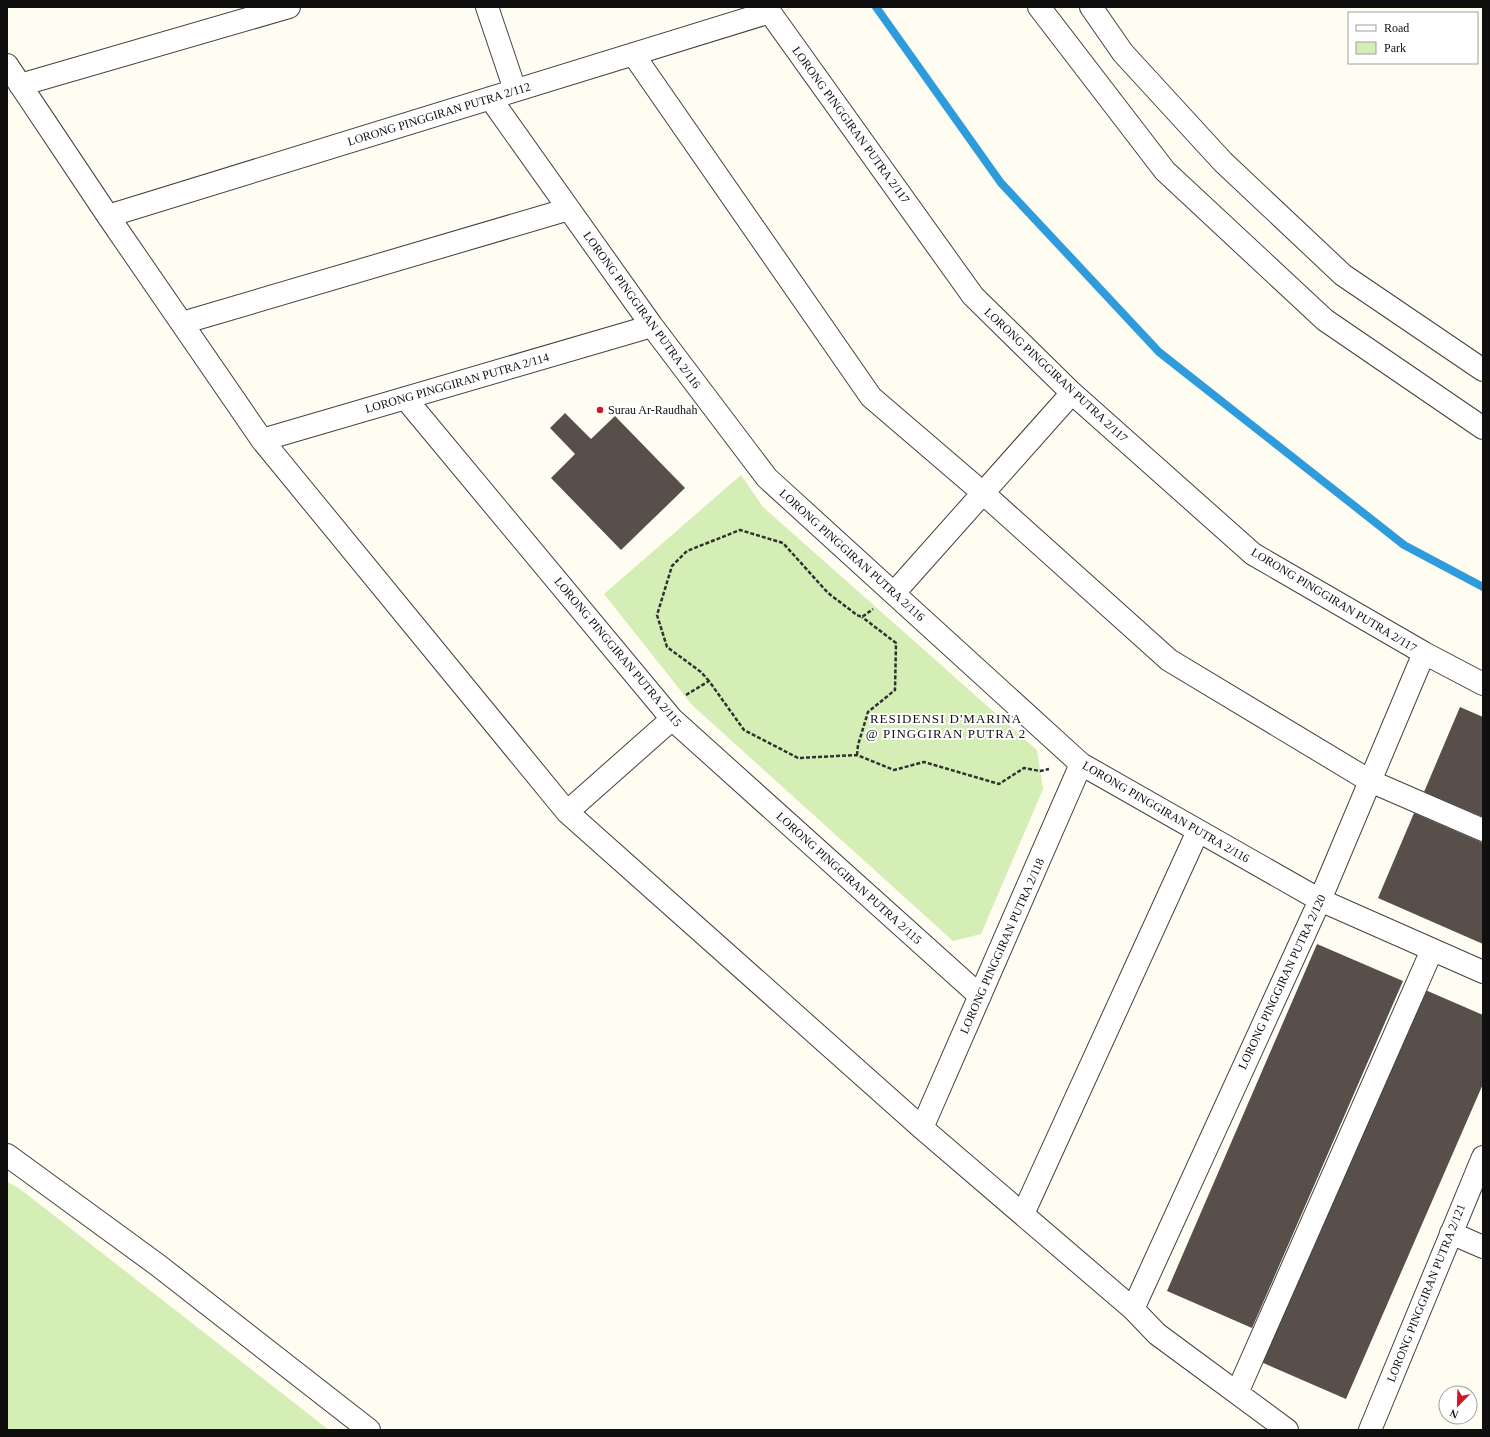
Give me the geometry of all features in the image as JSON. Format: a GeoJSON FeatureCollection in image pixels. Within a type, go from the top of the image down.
{"type":"FeatureCollection","features":[{"type":"Feature","properties":{"kind":"street"},"geometry":{"type":"LineString","coordinates":[[20,85],[288,7]]}},
{"type":"Feature","properties":{"kind":"street"},"geometry":{"type":"LineString","coordinates":[[487,7],[515,90]]}},
{"type":"Feature","properties":{"kind":"street"},"geometry":{"type":"LineString","coordinates":[[1039,7],[1165,171],[1325,320],[1483,428]]}},
{"type":"Feature","properties":{"kind":"street"},"geometry":{"type":"LineString","coordinates":[[1091,7],[1123,53],[1223,162],[1343,275],[1483,370]]}},
{"type":"Feature","properties":{"kind":"street","name":"LORONG PINGGIRAN PUTRA 2/112"},"geometry":{"type":"LineString","coordinates":[[108,216],[633,54],[768,9]]}},
{"type":"Feature","properties":{"kind":"street","name":"LORONG PINGGIRAN PUTRA 2/117"},"geometry":{"type":"LineString","coordinates":[[768,9],[973,296],[1072,393],[1253,554],[1424,653],[1483,684]]}},
{"type":"Feature","properties":{"kind":"street"},"geometry":{"type":"LineString","coordinates":[[633,54],[871,397],[983,493],[1169,660],[1370,781],[1483,830]]}},
{"type":"Feature","properties":{"kind":"street"},"geometry":{"type":"LineString","coordinates":[[7,65],[108,216],[262,440],[567,812],[922,1128],[1133,1308],[1157,1334],[1287,1430]]}},
{"type":"Feature","properties":{"kind":"street","name":"LORONG PINGGIRAN PUTRA 2/116"},"geometry":{"type":"LineString","coordinates":[[490,98],[652,326],[767,478],[1081,764],[1320,900],[1483,972]]}},
{"type":"Feature","properties":{"kind":"street"},"geometry":{"type":"LineString","coordinates":[[182,323],[569,209]]}},
{"type":"Feature","properties":{"kind":"street","name":"LORONG PINGGIRAN PUTRA 2/114"},"geometry":{"type":"LineString","coordinates":[[262,440],[652,326]]}},
{"type":"Feature","properties":{"kind":"street"},"geometry":{"type":"LineString","coordinates":[[894,593],[1072,393]]}},
{"type":"Feature","properties":{"kind":"street","name":"LORONG PINGGIRAN PUTRA 2/115"},"geometry":{"type":"LineString","coordinates":[[405,398],[668,714],[980,996]]}},
{"type":"Feature","properties":{"kind":"street","name":"LORONG PINGGIRAN PUTRA 2/120"},"geometry":{"type":"LineString","coordinates":[[1133,1308],[1320,900],[1424,653]]}},
{"type":"Feature","properties":{"kind":"street"},"geometry":{"type":"LineString","coordinates":[[567,812],[668,714]]}},
{"type":"Feature","properties":{"kind":"street","name":"LORONG PINGGIRAN PUTRA 2/118"},"geometry":{"type":"LineString","coordinates":[[922,1128],[1081,764]]}},
{"type":"Feature","properties":{"kind":"street"},"geometry":{"type":"LineString","coordinates":[[1023,1214],[1198,831]]}},
{"type":"Feature","properties":{"kind":"street"},"geometry":{"type":"LineString","coordinates":[[1237,1393],[1432,950]]}},
{"type":"Feature","properties":{"kind":"street"},"geometry":{"type":"LineString","coordinates":[[7,1155],[160,1266],[369,1430]]}},
{"type":"Feature","properties":{"kind":"street","name":"LORONG PINGGIRAN PUTRA 2/121"},"geometry":{"type":"LineString","coordinates":[[1370,1430],[1483,1157]]}},
{"type":"Feature","properties":{"kind":"street"},"geometry":{"type":"LineString","coordinates":[[1451,1233],[1483,1247]]}},
{"type":"Feature","properties":{"kind":"path"},"geometry":{"type":"LineString","coordinates":[[857,755],[858,745],[868,712],[895,690],[896,643],[828,593],[783,543],[740,530],[687,551],[672,566],[657,615],[667,647],[701,672],[744,730],[798,758],[857,755],[894,770],[924,762],[998,784],[1024,768],[1040,771],[1081,764]]}},
{"type":"Feature","properties":{"kind":"path"},"geometry":{"type":"LineString","coordinates":[[862,618],[894,593]]}},
{"type":"Feature","properties":{"kind":"path"},"geometry":{"type":"LineString","coordinates":[[668,714],[709,681]]}},
{"type":"Feature","properties":{"kind":"green space"},"geometry":{"type":"Polygon","coordinates":[[[741,475],[763,507],[1037,750],[1043,789],[981,934],[953,941],[692,705],[604,594],[741,475]]]}},
{"type":"Feature","properties":{"kind":"green space"},"geometry":{"type":"Polygon","coordinates":[[[7,1182],[20,1189],[329,1430],[7,1430],[7,1182]]]}},
{"type":"Feature","properties":{"kind":"building"},"geometry":{"type":"Polygon","coordinates":[[[565,413],[591,439],[615,416],[685,488],[621,550],[551,478],[575,454],[550,428],[565,413]]]}},
{"type":"Feature","properties":{"kind":"building"},"geometry":{"type":"Polygon","coordinates":[[[1460,707],[1483,717],[1483,817],[1424,792],[1460,707]]]}},
{"type":"Feature","properties":{"kind":"building"},"geometry":{"type":"Polygon","coordinates":[[[1414,813],[1483,843],[1483,944],[1378,898],[1414,813]]]}},
{"type":"Feature","properties":{"kind":"building"},"geometry":{"type":"Polygon","coordinates":[[[1317,944],[1403,981],[1252,1328],[1167,1291],[1317,944]]]}},
{"type":"Feature","properties":{"kind":"building"},"geometry":{"type":"Polygon","coordinates":[[[1423,989],[1483,1015],[1483,1084],[1346,1399],[1261,1362],[1423,989]]]}},
{"type":"Feature","properties":{"kind":"waterway"},"geometry":{"type":"LineString","coordinates":[[876,7],[1001,183],[1159,352],[1404,545],[1483,587]]}},
{"type":"Feature","properties":{"kind":"place","name":"Surau Ar-Raudhah"},"geometry":{"type":"Point","coordinates":[600,410]}},
{"type":"Feature","properties":{"kind":"district","name":"RESIDENSI D'MARINA @ PINGGIRAN PUTRA 2"},"geometry":{"type":"Point","coordinates":[946,726]}}]}
